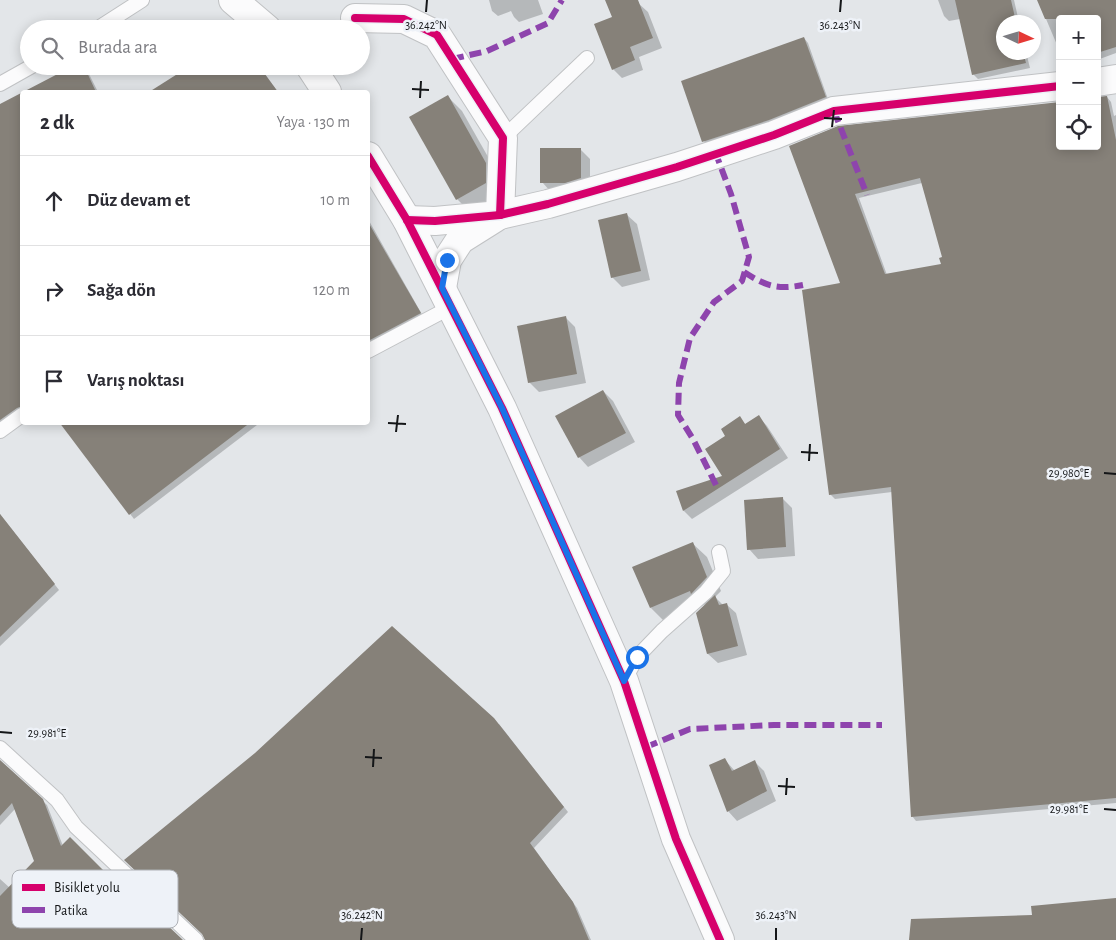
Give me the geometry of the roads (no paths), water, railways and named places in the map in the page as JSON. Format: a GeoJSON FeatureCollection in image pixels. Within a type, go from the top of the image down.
{"type":"FeatureCollection","features":[{"type":"Feature","properties":{"kind":"street"},"geometry":{"type":"LineString","coordinates":[[233,0],[256,20]]}},
{"type":"Feature","properties":{"kind":"street"},"geometry":{"type":"LineString","coordinates":[[356,16],[404,19],[437,35],[503,138],[500,215]]}},
{"type":"Feature","properties":{"kind":"street"},"geometry":{"type":"LineString","coordinates":[[317,75],[326,90]]}},
{"type":"Feature","properties":{"kind":"street"},"geometry":{"type":"LineString","coordinates":[[1101,81],[1116,79]]}},
{"type":"Feature","properties":{"kind":"street"},"geometry":{"type":"LineString","coordinates":[[407,220],[434,221],[500,215],[548,204],[677,168],[774,135],[834,111],[1056,86]]}},
{"type":"Feature","properties":{"kind":"street"},"geometry":{"type":"LineString","coordinates":[[370,166],[407,220],[502,408],[624,681],[676,840],[720,940]]}},
{"type":"Feature","properties":{"kind":"street"},"geometry":{"type":"LineString","coordinates":[[446,298],[447,260],[460,240],[500,215]]}},
{"type":"Feature","properties":{"kind":"lane"},"geometry":{"type":"LineString","coordinates":[[111,20],[142,0]]}},
{"type":"Feature","properties":{"kind":"lane"},"geometry":{"type":"LineString","coordinates":[[503,138],[587,58]]}},
{"type":"Feature","properties":{"kind":"lane"},"geometry":{"type":"LineString","coordinates":[[0,84],[20,73]]}},
{"type":"Feature","properties":{"kind":"lane"},"geometry":{"type":"LineString","coordinates":[[370,350],[446,298]]}},
{"type":"Feature","properties":{"kind":"lane"},"geometry":{"type":"LineString","coordinates":[[0,432],[20,417]]}},
{"type":"Feature","properties":{"kind":"lane"},"geometry":{"type":"LineString","coordinates":[[624,681],[637,657],[662,631],[706,592],[723,571],[719,552]]}},
{"type":"Feature","properties":{"kind":"lane"},"geometry":{"type":"LineString","coordinates":[[0,748],[57,800],[76,827],[122,870]]}},
{"type":"Feature","properties":{"kind":"lane"},"geometry":{"type":"LineString","coordinates":[[178,923],[196,940]]}}]}
